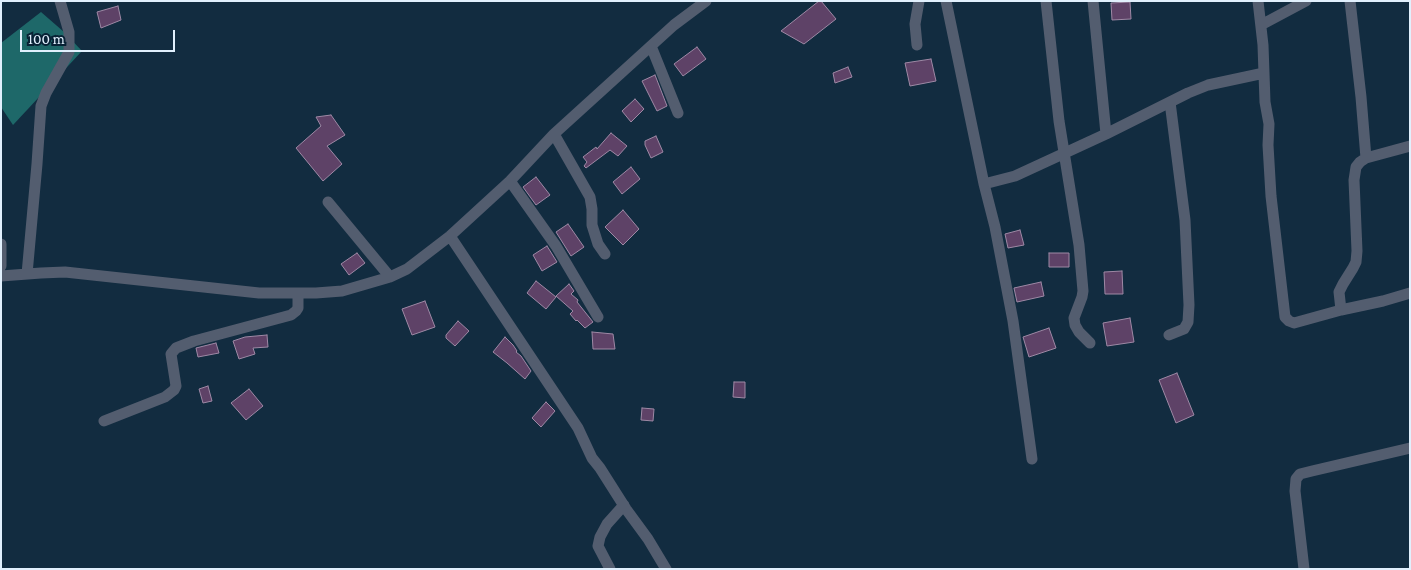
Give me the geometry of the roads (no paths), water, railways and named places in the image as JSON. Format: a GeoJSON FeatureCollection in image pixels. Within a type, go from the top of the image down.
{"type":"FeatureCollection","features":[{"type":"Feature","properties":{"kind":"street"},"geometry":{"type":"LineString","coordinates":[[27,274],[38,164],[41,106],[46,93],[69,52],[69,32],[60,1]]}},
{"type":"Feature","properties":{"kind":"street"},"geometry":{"type":"LineString","coordinates":[[1,276],[65,272],[259,293],[342,292],[390,277],[406,269],[450,236],[510,181],[554,134],[674,25],[706,1]]}},
{"type":"Feature","properties":{"kind":"street"},"geometry":{"type":"LineString","coordinates":[[917,45],[915,24],[919,1]]}},
{"type":"Feature","properties":{"kind":"street"},"geometry":{"type":"LineString","coordinates":[[946,1],[984,184],[995,226],[1013,321],[1032,459]]}},
{"type":"Feature","properties":{"kind":"street"},"geometry":{"type":"LineString","coordinates":[[1046,1],[1064,154],[1079,245],[1083,292],[1074,318],[1079,332],[1090,343]]}},
{"type":"Feature","properties":{"kind":"street"},"geometry":{"type":"LineString","coordinates":[[1093,1],[1106,134]]}},
{"type":"Feature","properties":{"kind":"street"},"geometry":{"type":"LineString","coordinates":[[1258,1],[1263,45],[1265,102],[1269,124],[1268,145],[1271,196],[1285,317],[1294,323],[1410,293]]}},
{"type":"Feature","properties":{"kind":"street"},"geometry":{"type":"LineString","coordinates":[[1261,25],[1306,1]]}},
{"type":"Feature","properties":{"kind":"street"},"geometry":{"type":"LineString","coordinates":[[1350,1],[1366,158]]}},
{"type":"Feature","properties":{"kind":"street"},"geometry":{"type":"LineString","coordinates":[[651,46],[678,113]]}},
{"type":"Feature","properties":{"kind":"street"},"geometry":{"type":"LineString","coordinates":[[984,184],[1015,176],[1208,84],[1264,73]]}},
{"type":"Feature","properties":{"kind":"street"},"geometry":{"type":"LineString","coordinates":[[1169,335],[1184,329],[1188,322],[1190,305],[1185,220],[1170,102]]}},
{"type":"Feature","properties":{"kind":"street"},"geometry":{"type":"LineString","coordinates":[[554,134],[590,197],[592,226],[598,244],[605,254]]}},
{"type":"Feature","properties":{"kind":"street"},"geometry":{"type":"LineString","coordinates":[[1341,310],[1339,292],[1356,262],[1354,180],[1356,167],[1366,158],[1410,146]]}},
{"type":"Feature","properties":{"kind":"street"},"geometry":{"type":"LineString","coordinates":[[510,181],[556,246],[598,317]]}},
{"type":"Feature","properties":{"kind":"street"},"geometry":{"type":"LineString","coordinates":[[328,202],[390,277]]}},
{"type":"Feature","properties":{"kind":"street"},"geometry":{"type":"LineString","coordinates":[[450,236],[578,428],[592,458],[648,539],[666,569]]}},
{"type":"Feature","properties":{"kind":"street"},"geometry":{"type":"LineString","coordinates":[[1,244],[1,266]]}},
{"type":"Feature","properties":{"kind":"street"},"geometry":{"type":"LineString","coordinates":[[104,421],[165,397],[174,390],[176,386],[171,354],[176,348],[194,341],[291,315],[298,308],[298,293]]}},
{"type":"Feature","properties":{"kind":"street"},"geometry":{"type":"LineString","coordinates":[[1304,569],[1295,492],[1296,479],[1300,474],[1410,448]]}},
{"type":"Feature","properties":{"kind":"street"},"geometry":{"type":"LineString","coordinates":[[610,569],[598,546],[600,537],[607,524],[624,505]]}}]}
